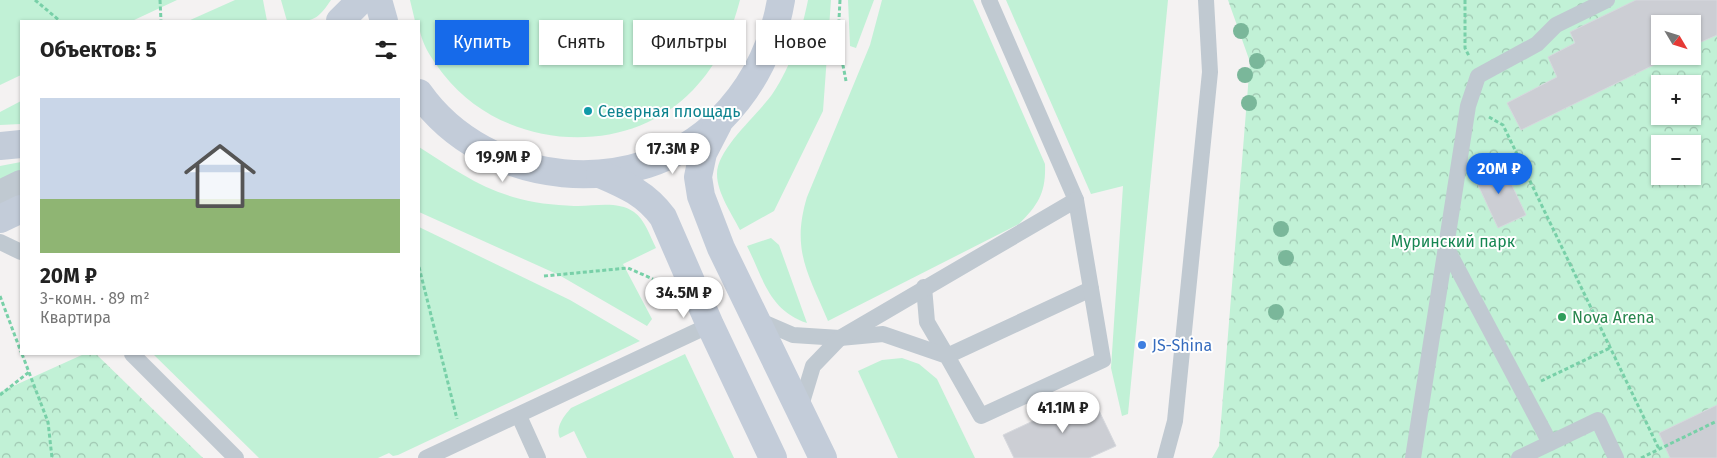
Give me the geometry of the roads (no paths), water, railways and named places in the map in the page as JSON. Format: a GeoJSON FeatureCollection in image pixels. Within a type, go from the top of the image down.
{"type":"FeatureCollection","features":[{"type":"Feature","properties":{"kind":"main road"},"geometry":{"type":"LineString","coordinates":[[341,20],[361,0]]}},
{"type":"Feature","properties":{"kind":"main road"},"geometry":{"type":"LineString","coordinates":[[378,0],[384,20]]}},
{"type":"Feature","properties":{"kind":"main road"},"geometry":{"type":"LineString","coordinates":[[781,0],[776,31],[754,79],[720,120],[703,153],[698,176],[701,196],[721,248],[823,458]]}},
{"type":"Feature","properties":{"kind":"main road"},"geometry":{"type":"LineString","coordinates":[[424,105],[469,143],[510,163],[554,174],[600,174],[644,165],[684,147],[720,120]]}},
{"type":"Feature","properties":{"kind":"main road"},"geometry":{"type":"LineString","coordinates":[[0,146],[20,144]]}},
{"type":"Feature","properties":{"kind":"main road"},"geometry":{"type":"LineString","coordinates":[[600,174],[635,189],[652,202],[663,217],[710,325],[773,458]]}},
{"type":"Feature","properties":{"kind":"main road"},"geometry":{"type":"LineString","coordinates":[[0,219],[20,209]]}},
{"type":"Feature","properties":{"kind":"street"},"geometry":{"type":"LineString","coordinates":[[0,194],[20,184]]}},
{"type":"Feature","properties":{"kind":"lane"},"geometry":{"type":"LineString","coordinates":[[924,287],[928,322],[980,416],[1103,360],[1076,200],[989,0]]}},
{"type":"Feature","properties":{"kind":"lane"},"geometry":{"type":"LineString","coordinates":[[1165,458],[1175,421],[1210,72],[1206,0]]}},
{"type":"Feature","properties":{"kind":"lane"},"geometry":{"type":"LineString","coordinates":[[1413,458],[1468,106],[1478,76],[1537,44],[1556,25],[1607,0]]}},
{"type":"Feature","properties":{"kind":"lane"},"geometry":{"type":"LineString","coordinates":[[800,409],[813,366],[840,338],[924,287],[1076,200]]}},
{"type":"Feature","properties":{"kind":"lane"},"geometry":{"type":"LineString","coordinates":[[0,242],[20,252]]}},
{"type":"Feature","properties":{"kind":"lane"},"geometry":{"type":"LineString","coordinates":[[1446,248],[1550,443]]}},
{"type":"Feature","properties":{"kind":"lane"},"geometry":{"type":"LineString","coordinates":[[756,319],[793,335],[840,338],[883,334],[947,356],[1091,289]]}},
{"type":"Feature","properties":{"kind":"lane"},"geometry":{"type":"LineString","coordinates":[[426,458],[710,325]]}},
{"type":"Feature","properties":{"kind":"lane"},"geometry":{"type":"LineString","coordinates":[[133,355],[236,458]]}},
{"type":"Feature","properties":{"kind":"lane"},"geometry":{"type":"LineString","coordinates":[[519,416],[538,458]]}},
{"type":"Feature","properties":{"kind":"lane"},"geometry":{"type":"LineString","coordinates":[[1519,458],[1598,420],[1616,458]]}},
{"type":"Feature","properties":{"kind":"place","name":"Северная площадь"},"geometry":{"type":"Point","coordinates":[588,111]}},
{"type":"Feature","properties":{"kind":"place","name":"Nova Arena"},"geometry":{"type":"Point","coordinates":[1562,317]}},
{"type":"Feature","properties":{"kind":"place","name":"JS-Shina"},"geometry":{"type":"Point","coordinates":[1142,345]}},
{"type":"Feature","properties":{"kind":"park label","name":"Муринский парк"},"geometry":{"type":"Point","coordinates":[1453,241]}}]}
